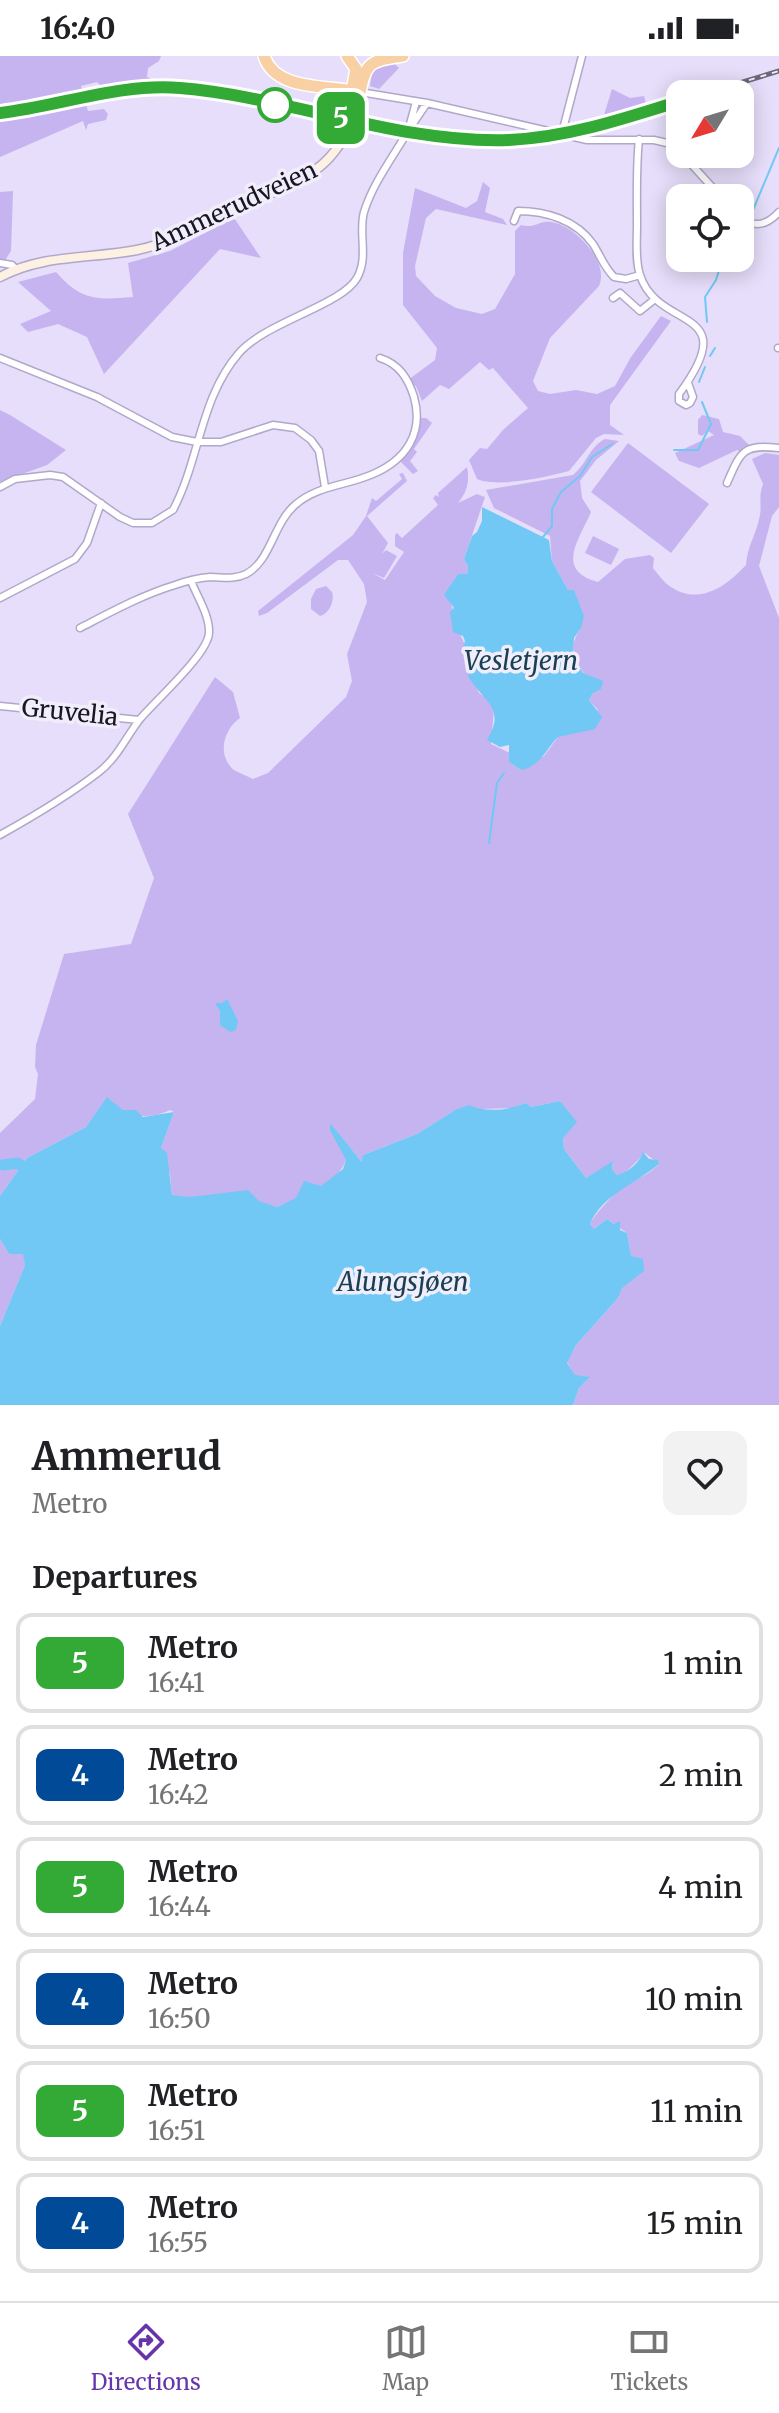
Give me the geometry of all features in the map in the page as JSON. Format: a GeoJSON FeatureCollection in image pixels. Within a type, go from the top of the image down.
{"type":"FeatureCollection","features":[{"type":"Feature","properties":{"kind":"highway"},"geometry":{"type":"LineString","coordinates":[[264,56],[269,68],[282,78],[356,92]]}},
{"type":"Feature","properties":{"kind":"highway"},"geometry":{"type":"LineString","coordinates":[[347,56],[356,69],[356,92]]}},
{"type":"Feature","properties":{"kind":"highway"},"geometry":{"type":"LineString","coordinates":[[356,92],[370,64],[380,59],[403,56]]}},
{"type":"Feature","properties":{"kind":"street"},"geometry":{"type":"LineString","coordinates":[[562,133],[582,56]]}},
{"type":"Feature","properties":{"kind":"street"},"geometry":{"type":"LineString","coordinates":[[356,92],[427,103],[594,141],[639,139],[666,143]]}},
{"type":"Feature","properties":{"kind":"street","name":"Ammerudveien"},"geometry":{"type":"LineString","coordinates":[[0,277],[49,260],[133,251],[178,237],[320,166],[340,144],[351,120],[356,92]]}},
{"type":"Feature","properties":{"kind":"street"},"geometry":{"type":"LineString","coordinates":[[408,131],[416,102]]}},
{"type":"Feature","properties":{"kind":"street"},"geometry":{"type":"LineString","coordinates":[[0,487],[15,479],[50,475],[63,477],[133,523],[159,520],[173,510],[221,377],[258,336],[332,298],[354,282],[363,260],[363,216],[371,193],[427,103]]}},
{"type":"Feature","properties":{"kind":"street"},"geometry":{"type":"LineString","coordinates":[[639,139],[640,275],[655,299],[691,320],[702,335],[703,350],[688,383]]}},
{"type":"Feature","properties":{"kind":"street"},"geometry":{"type":"LineString","coordinates":[[695,168],[709,184]]}},
{"type":"Feature","properties":{"kind":"street"},"geometry":{"type":"LineString","coordinates":[[514,221],[518,211],[558,217],[587,237],[614,277],[626,279],[640,275]]}},
{"type":"Feature","properties":{"kind":"street"},"geometry":{"type":"LineString","coordinates":[[754,223],[764,224],[779,212]]}},
{"type":"Feature","properties":{"kind":"street"},"geometry":{"type":"LineString","coordinates":[[0,263],[16,269]]}},
{"type":"Feature","properties":{"kind":"street"},"geometry":{"type":"LineString","coordinates":[[613,298],[620,293],[640,311],[655,299]]}},
{"type":"Feature","properties":{"kind":"street"},"geometry":{"type":"LineString","coordinates":[[0,358],[97,397],[172,437],[197,442],[233,439],[273,425],[295,428],[311,440],[319,451],[325,487]]}},
{"type":"Feature","properties":{"kind":"street"},"geometry":{"type":"LineString","coordinates":[[80,628],[157,592],[191,581],[232,578],[251,571],[261,560],[291,509],[325,487],[365,478],[386,468],[411,443],[417,431],[415,403],[407,380],[393,363],[380,358]]}},
{"type":"Feature","properties":{"kind":"street"},"geometry":{"type":"LineString","coordinates":[[727,483],[734,467],[748,449],[759,446],[779,448]]}},
{"type":"Feature","properties":{"kind":"street"},"geometry":{"type":"LineString","coordinates":[[0,598],[75,559],[87,543],[101,503]]}},
{"type":"Feature","properties":{"kind":"street"},"geometry":{"type":"LineString","coordinates":[[0,835],[44,809],[112,761],[139,720],[200,654],[208,638],[209,625],[191,581]]}},
{"type":"Feature","properties":{"kind":"street","name":"Gruvelia"},"geometry":{"type":"LineString","coordinates":[[0,706],[139,720]]}},
{"type":"Feature","properties":{"kind":"shaded area"},"geometry":{"type":"Polygon","coordinates":[[[0,56],[161,56],[148,68],[147,77],[156,84],[111,91],[105,90],[97,82],[81,86],[88,111],[104,109],[108,114],[106,120],[88,124],[86,130],[83,121],[0,157],[0,56]]]}},
{"type":"Feature","properties":{"kind":"shaded area"},"geometry":{"type":"Polygon","coordinates":[[[393,62],[399,68],[379,89],[370,86],[372,71],[393,62]]]}},
{"type":"Feature","properties":{"kind":"shaded area"},"geometry":{"type":"Polygon","coordinates":[[[612,89],[630,98],[644,96],[646,104],[604,115],[612,89]]]}},
{"type":"Feature","properties":{"kind":"shaded area"},"geometry":{"type":"Polygon","coordinates":[[[483,182],[490,188],[485,212],[503,219],[507,225],[436,209],[426,218],[415,266],[416,276],[435,296],[456,308],[482,314],[495,309],[515,274],[515,231],[521,225],[551,222],[570,230],[588,246],[599,266],[599,286],[550,338],[533,381],[538,391],[550,394],[576,390],[597,394],[615,386],[631,357],[661,316],[671,321],[610,405],[610,425],[624,435],[604,434],[596,438],[569,471],[509,482],[477,479],[469,460],[480,448],[487,449],[528,408],[493,368],[489,370],[480,362],[449,389],[440,385],[422,401],[416,386],[408,380],[435,360],[437,348],[403,305],[403,253],[415,188],[466,208],[477,201],[483,182]]]}},
{"type":"Feature","properties":{"kind":"shaded area"},"geometry":{"type":"Polygon","coordinates":[[[13,191],[11,251],[0,268],[0,192],[13,191]]]}},
{"type":"Feature","properties":{"kind":"shaded area"},"geometry":{"type":"Polygon","coordinates":[[[234,218],[261,258],[220,249],[104,374],[87,337],[58,324],[28,332],[20,324],[51,311],[18,282],[56,272],[74,289],[90,296],[133,297],[128,263],[170,251],[234,218]]]}},
{"type":"Feature","properties":{"kind":"shaded area"},"geometry":{"type":"Polygon","coordinates":[[[0,410],[66,450],[47,465],[0,482],[0,410]]]}},
{"type":"Feature","properties":{"kind":"shaded area"},"geometry":{"type":"Polygon","coordinates":[[[702,415],[719,419],[723,432],[740,436],[752,448],[747,455],[737,450],[699,468],[679,461],[675,453],[714,435],[708,431],[702,436],[698,434],[698,420],[702,415]]]}},
{"type":"Feature","properties":{"kind":"shaded area"},"geometry":{"type":"Polygon","coordinates":[[[420,418],[432,423],[414,449],[417,452],[410,461],[418,471],[413,474],[399,460],[417,433],[420,418]]]}},
{"type":"Feature","properties":{"kind":"shaded area"},"geometry":{"type":"Polygon","coordinates":[[[605,439],[619,441],[596,460],[580,481],[582,498],[591,512],[574,552],[573,561],[577,570],[584,577],[598,582],[625,559],[650,555],[654,558],[653,568],[666,583],[692,595],[721,586],[746,565],[760,515],[763,484],[752,459],[765,453],[779,455],[779,507],[772,516],[759,566],[779,618],[779,1405],[573,1405],[579,1388],[589,1378],[575,1376],[567,1362],[576,1345],[618,1298],[631,1257],[627,1233],[607,1219],[594,1229],[590,1224],[621,1189],[659,1164],[645,1153],[624,1174],[617,1175],[612,1169],[613,1163],[586,1178],[564,1149],[563,1138],[571,1127],[560,1101],[531,1107],[526,1103],[513,1108],[455,1110],[417,1134],[363,1155],[363,1163],[330,1124],[346,1160],[341,1169],[316,1190],[277,1207],[238,1199],[172,1196],[170,1174],[161,1148],[174,1112],[135,1115],[107,1098],[86,1127],[27,1158],[0,1196],[0,1133],[35,1099],[38,1074],[35,1067],[36,1045],[64,954],[131,944],[154,878],[128,814],[215,677],[233,692],[240,718],[226,735],[225,757],[234,770],[253,779],[268,773],[346,697],[352,681],[347,654],[367,602],[364,584],[348,560],[338,560],[267,613],[259,616],[258,611],[353,535],[366,516],[372,498],[376,501],[402,479],[399,474],[403,473],[407,481],[367,516],[388,543],[382,554],[386,550],[397,556],[384,578],[372,573],[385,580],[404,552],[395,546],[395,535],[397,533],[402,538],[438,505],[433,498],[436,495],[439,497],[438,493],[467,467],[467,486],[458,503],[477,494],[485,497],[464,559],[468,566],[467,574],[458,574],[445,595],[466,649],[467,669],[479,693],[488,699],[494,709],[491,744],[510,753],[509,762],[521,770],[544,756],[558,737],[598,710],[589,700],[593,693],[574,654],[575,638],[581,628],[568,590],[552,561],[550,536],[494,508],[486,490],[573,475],[595,446],[605,439]]]}},
{"type":"Feature","properties":{"kind":"shaded area"},"geometry":{"type":"Polygon","coordinates":[[[628,443],[709,504],[671,553],[591,492],[628,443]]]}},
{"type":"Feature","properties":{"kind":"shaded area"},"geometry":{"type":"Polygon","coordinates":[[[593,536],[619,549],[611,565],[585,553],[593,536]]]}},
{"type":"Feature","properties":{"kind":"shaded area"},"geometry":{"type":"Polygon","coordinates":[[[326,586],[332,592],[333,599],[329,610],[320,616],[311,609],[311,599],[316,589],[326,586]]]}},
{"type":"Feature","properties":{"kind":"shaded area"},"geometry":{"type":"Polygon","coordinates":[[[0,1239],[9,1254],[24,1254],[25,1265],[0,1326],[0,1239]]]}},
{"type":"Feature","properties":{"kind":"water","name":"Vesletjern"},"geometry":{"type":"Polygon","coordinates":[[[482,507],[549,540],[552,561],[568,590],[574,590],[584,616],[574,638],[573,655],[583,673],[603,681],[601,689],[593,693],[589,700],[602,717],[595,729],[558,737],[538,761],[521,770],[509,762],[509,745],[500,747],[487,740],[493,729],[494,712],[468,676],[469,663],[463,647],[465,641],[463,636],[453,632],[450,612],[454,608],[444,595],[458,574],[467,574],[468,566],[464,559],[472,536],[482,521],[482,507]]]}},
{"type":"Feature","properties":{"kind":"water"},"geometry":{"type":"Polygon","coordinates":[[[227,999],[238,1021],[236,1030],[230,1032],[220,1025],[220,1011],[215,1003],[227,999]]]}},
{"type":"Feature","properties":{"kind":"water","name":"Alungsjøen"},"geometry":{"type":"Polygon","coordinates":[[[107,1097],[123,1110],[136,1110],[143,1117],[174,1112],[161,1148],[167,1153],[172,1195],[190,1197],[248,1190],[259,1201],[277,1207],[296,1198],[304,1181],[321,1186],[343,1169],[346,1160],[330,1130],[330,1123],[362,1162],[363,1155],[417,1134],[455,1110],[469,1105],[498,1110],[526,1103],[531,1107],[560,1101],[577,1122],[563,1138],[564,1149],[586,1178],[613,1161],[612,1169],[617,1175],[625,1172],[643,1152],[649,1159],[658,1160],[659,1164],[603,1205],[590,1224],[594,1229],[607,1219],[614,1224],[620,1221],[620,1230],[627,1233],[631,1256],[643,1259],[644,1271],[622,1288],[618,1298],[576,1345],[567,1363],[575,1375],[590,1377],[579,1388],[573,1405],[0,1405],[0,1326],[25,1265],[23,1254],[9,1254],[0,1239],[0,1196],[27,1158],[86,1127],[107,1097]]]}},
{"type":"Feature","properties":{"kind":"waterway"},"geometry":{"type":"LineString","coordinates":[[754,208],[779,148]]}},
{"type":"Feature","properties":{"kind":"waterway"},"geometry":{"type":"LineString","coordinates":[[707,322],[705,297],[719,272]]}},
{"type":"Feature","properties":{"kind":"waterway"},"geometry":{"type":"LineString","coordinates":[[710,356],[715,348]]}},
{"type":"Feature","properties":{"kind":"waterway"},"geometry":{"type":"LineString","coordinates":[[699,382],[705,367]]}},
{"type":"Feature","properties":{"kind":"waterway"},"geometry":{"type":"LineString","coordinates":[[674,450],[698,450],[711,424],[702,402]]}},
{"type":"Feature","properties":{"kind":"waterway"},"geometry":{"type":"LineString","coordinates":[[543,537],[552,526],[552,509],[561,492],[580,476],[592,457],[612,444]]}},
{"type":"Feature","properties":{"kind":"waterway"},"geometry":{"type":"LineString","coordinates":[[489,843],[497,783],[504,773]]}},
{"type":"Feature","properties":{"kind":"waterway"},"geometry":{"type":"LineString","coordinates":[[3,1165],[17,1163],[22,1166]]}},
{"type":"Feature","properties":{"kind":"railway"},"geometry":{"type":"LineString","coordinates":[[749,80],[779,71]]}},
{"type":"Feature","properties":{"kind":"railway"},"geometry":{"type":"LineString","coordinates":[[0,113],[114,91],[173,87],[217,92],[323,114]]}},
{"type":"Feature","properties":{"kind":"railway"},"geometry":{"type":"LineString","coordinates":[[592,128],[666,105]]}},
{"type":"Feature","properties":{"kind":"metro line","name":"5"},"geometry":{"type":"LineString","coordinates":[[0,113],[125,90],[179,88],[402,130],[509,140],[592,128],[666,105]]}}]}
